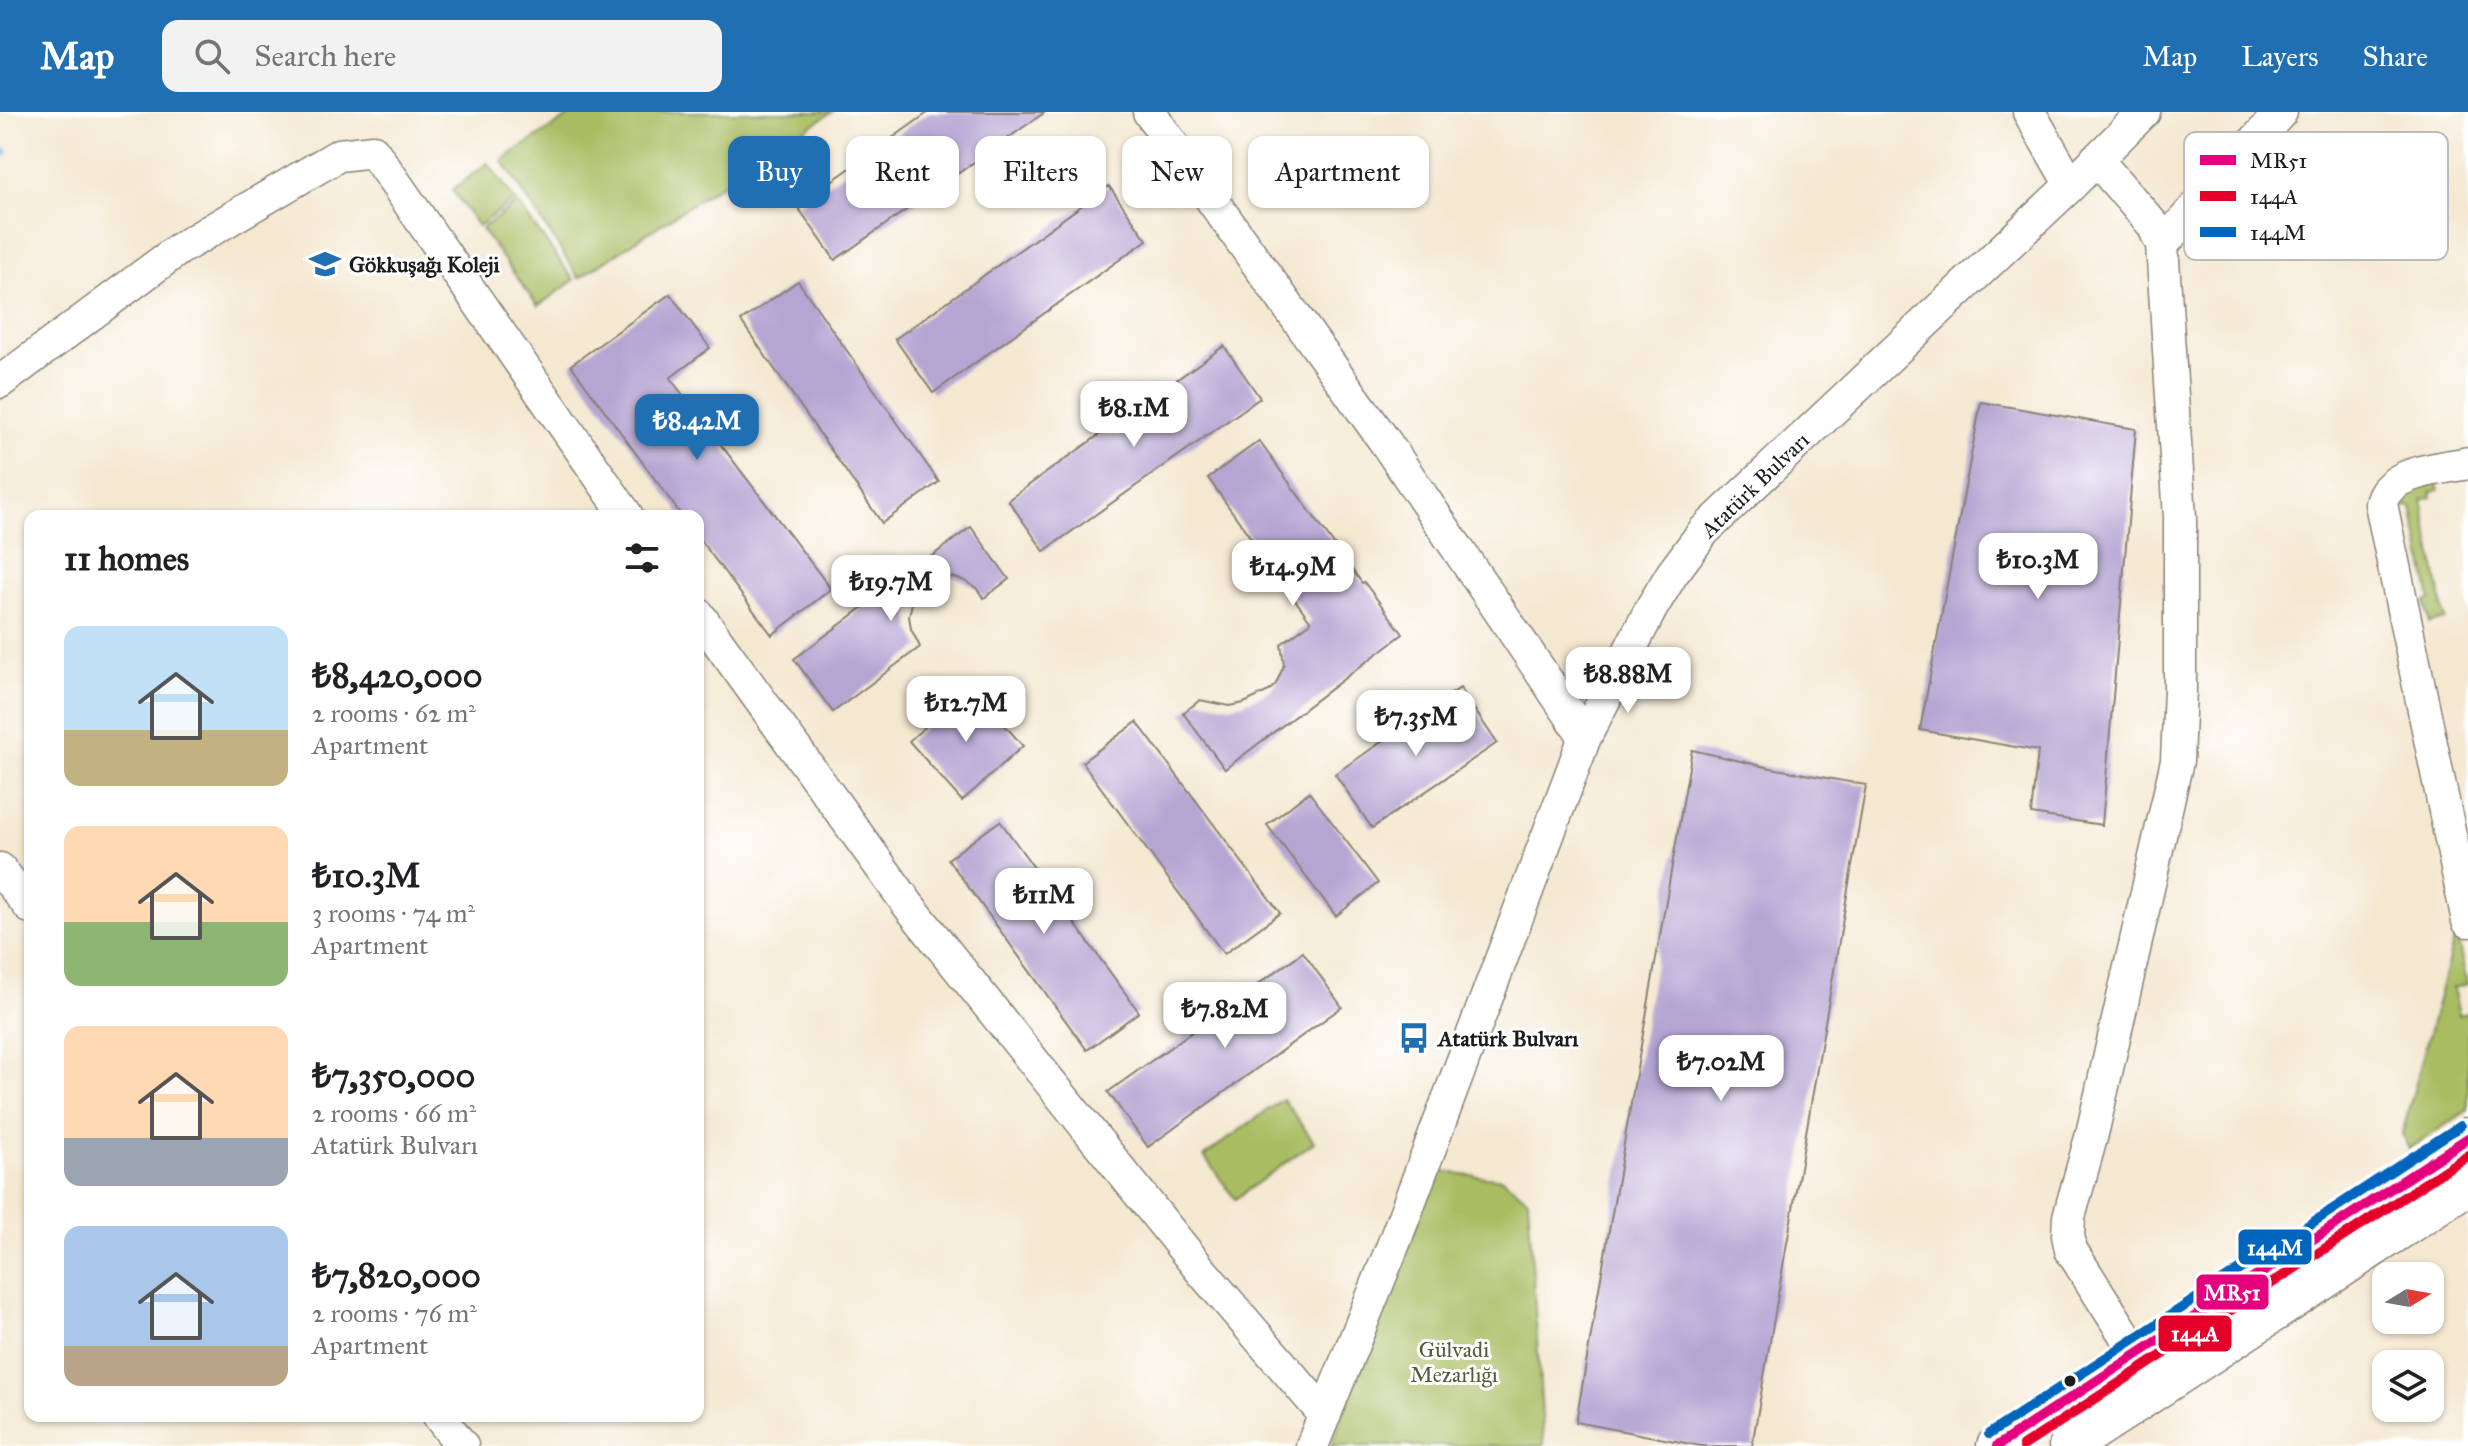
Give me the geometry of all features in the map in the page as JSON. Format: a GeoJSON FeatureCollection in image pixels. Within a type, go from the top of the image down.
{"type":"FeatureCollection","features":[{"type":"Feature","properties":{"kind":"main road"},"geometry":{"type":"LineString","coordinates":[[1997,1446],[2468,1138]]}},
{"type":"Feature","properties":{"kind":"main road"},"geometry":{"type":"LineString","coordinates":[[2069,1446],[2468,1184]]}},
{"type":"Feature","properties":{"kind":"street"},"geometry":{"type":"LineString","coordinates":[[1149,112],[1386,443],[1585,737]]}},
{"type":"Feature","properties":{"kind":"street"},"geometry":{"type":"LineString","coordinates":[[2029,112],[2071,185]]}},
{"type":"Feature","properties":{"kind":"street","name":"Atatürk Bulvarı"},"geometry":{"type":"LineString","coordinates":[[1312,1446],[1394,1243],[1585,737],[1672,574],[1704,531],[2071,185],[2144,112]]}},
{"type":"Feature","properties":{"kind":"street"},"geometry":{"type":"LineString","coordinates":[[2263,132],[2281,112]]}},
{"type":"Feature","properties":{"kind":"street"},"geometry":{"type":"LineString","coordinates":[[0,382],[179,249],[339,155],[373,151],[623,510]]}},
{"type":"Feature","properties":{"kind":"street"},"geometry":{"type":"LineString","coordinates":[[2096,159],[2153,225],[2162,245],[2180,517],[2177,761],[2092,1134],[2069,1217],[2071,1250],[2137,1354]]}},
{"type":"Feature","properties":{"kind":"street"},"geometry":{"type":"LineString","coordinates":[[2162,245],[2184,220]]}},
{"type":"Feature","properties":{"kind":"street"},"geometry":{"type":"LineString","coordinates":[[2468,463],[2395,481],[2385,492],[2381,504],[2468,921]]}},
{"type":"Feature","properties":{"kind":"street"},"geometry":{"type":"LineString","coordinates":[[704,622],[909,906],[1199,1268],[1325,1415]]}},
{"type":"Feature","properties":{"kind":"street"},"geometry":{"type":"LineString","coordinates":[[0,869],[24,899]]}},
{"type":"Feature","properties":{"kind":"street"},"geometry":{"type":"LineString","coordinates":[[444,1422],[462,1446]]}},
{"type":"Feature","properties":{"kind":"green space"},"geometry":{"type":"Polygon","coordinates":[[[576,112],[832,112],[795,136],[728,136],[728,180],[579,278],[502,160],[576,112]]]}},
{"type":"Feature","properties":{"kind":"green space"},"geometry":{"type":"Polygon","coordinates":[[[488,163],[515,200],[478,226],[452,190],[488,163]]]}},
{"type":"Feature","properties":{"kind":"green space"},"geometry":{"type":"Polygon","coordinates":[[[517,203],[574,280],[538,306],[481,229],[517,203]]]}},
{"type":"Feature","properties":{"kind":"green space"},"geometry":{"type":"Polygon","coordinates":[[[2436,480],[2439,490],[2431,492],[2432,497],[2422,500],[2445,619],[2429,623],[2425,602],[2431,600],[2412,507],[2402,508],[2401,502],[2404,495],[2436,480]]]}},
{"type":"Feature","properties":{"kind":"green space"},"geometry":{"type":"Polygon","coordinates":[[[2456,932],[2467,984],[2453,988],[2459,1015],[2468,1013],[2468,1110],[2409,1149],[2402,1135],[2456,932]]]}},
{"type":"Feature","properties":{"kind":"green space"},"geometry":{"type":"Polygon","coordinates":[[[1283,1099],[1314,1142],[1235,1199],[1204,1156],[1283,1099]]]}},
{"type":"Feature","properties":{"kind":"green space","name":"Gülvadi Mezarlığı"},"geometry":{"type":"Polygon","coordinates":[[[1437,1171],[1503,1179],[1528,1199],[1544,1446],[1331,1446],[1437,1171]]]}},
{"type":"Feature","properties":{"kind":"building"},"geometry":{"type":"Polygon","coordinates":[[[929,112],[1045,112],[1011,136],[975,136],[975,161],[959,173],[959,136],[895,136],[929,112]]]}},
{"type":"Feature","properties":{"kind":"building"},"geometry":{"type":"Polygon","coordinates":[[[846,171],[846,208],[909,208],[835,260],[798,208],[830,208],[830,182],[846,171]]]}},
{"type":"Feature","properties":{"kind":"building"},"geometry":{"type":"Polygon","coordinates":[[[1109,186],[1147,240],[933,393],[895,339],[1078,208],[1106,208],[1106,188],[1109,186]]]}},
{"type":"Feature","properties":{"kind":"building"},"geometry":{"type":"Polygon","coordinates":[[[798,281],[939,482],[882,523],[741,321],[798,281]]]}},
{"type":"Feature","properties":{"kind":"building"},"geometry":{"type":"Polygon","coordinates":[[[670,294],[710,348],[670,378],[831,589],[772,635],[704,545],[704,510],[678,510],[571,365],[670,294]]]}},
{"type":"Feature","properties":{"kind":"building"},"geometry":{"type":"Polygon","coordinates":[[[1224,346],[1260,398],[1044,551],[1008,500],[1224,346]]]}},
{"type":"Feature","properties":{"kind":"building"},"geometry":{"type":"Polygon","coordinates":[[[1981,402],[2136,429],[2102,825],[2031,814],[2038,751],[1920,730],[1981,402]]]}},
{"type":"Feature","properties":{"kind":"building"},"geometry":{"type":"Polygon","coordinates":[[[1259,441],[1403,634],[1225,769],[1183,713],[1200,700],[1229,706],[1244,703],[1269,691],[1276,684],[1284,665],[1281,644],[1311,622],[1208,478],[1259,441]]]}},
{"type":"Feature","properties":{"kind":"building"},"geometry":{"type":"Polygon","coordinates":[[[971,527],[1009,579],[984,598],[976,588],[953,577],[928,583],[912,603],[909,616],[911,629],[920,647],[833,712],[794,659],[971,527]]]}},
{"type":"Feature","properties":{"kind":"building"},"geometry":{"type":"Polygon","coordinates":[[[971,687],[1023,746],[962,801],[909,741],[971,687]]]}},
{"type":"Feature","properties":{"kind":"building"},"geometry":{"type":"Polygon","coordinates":[[[1460,688],[1497,743],[1372,828],[1335,774],[1460,688]]]}},
{"type":"Feature","properties":{"kind":"building"},"geometry":{"type":"Polygon","coordinates":[[[1137,722],[1280,913],[1224,954],[1082,762],[1137,722]]]}},
{"type":"Feature","properties":{"kind":"building"},"geometry":{"type":"Polygon","coordinates":[[[1692,750],[1866,785],[1752,1446],[1701,1446],[1576,1422],[1692,750]]]}},
{"type":"Feature","properties":{"kind":"building"},"geometry":{"type":"Polygon","coordinates":[[[1309,792],[1378,883],[1336,916],[1267,825],[1309,792]]]}},
{"type":"Feature","properties":{"kind":"building"},"geometry":{"type":"Polygon","coordinates":[[[1000,821],[1139,1012],[1087,1050],[948,859],[1000,821]]]}},
{"type":"Feature","properties":{"kind":"building"},"geometry":{"type":"Polygon","coordinates":[[[1303,952],[1342,1007],[1148,1147],[1108,1092],[1303,952]]]}},
{"type":"Feature","properties":{"kind":"waterway"},"geometry":{"type":"LineString","coordinates":[[0,155],[5,152]]}},
{"type":"Feature","properties":{"kind":"transit line","name":"144M"},"geometry":{"type":"LineString","coordinates":[[1989,1434],[2460,1126]]}},
{"type":"Feature","properties":{"kind":"transit line","name":"MR51"},"geometry":{"type":"LineString","coordinates":[[1997,1446],[2468,1138]]}},
{"type":"Feature","properties":{"kind":"transit line","name":"144A"},"geometry":{"type":"LineString","coordinates":[[2023,1446],[2468,1155]]}},
{"type":"Feature","properties":{"kind":"place","name":"Gökkuşağı Koleji"},"geometry":{"type":"Point","coordinates":[325,264]}},
{"type":"Feature","properties":{"kind":"place","name":"Atatürk Bulvarı"},"geometry":{"type":"Point","coordinates":[1414,1038]}}]}
